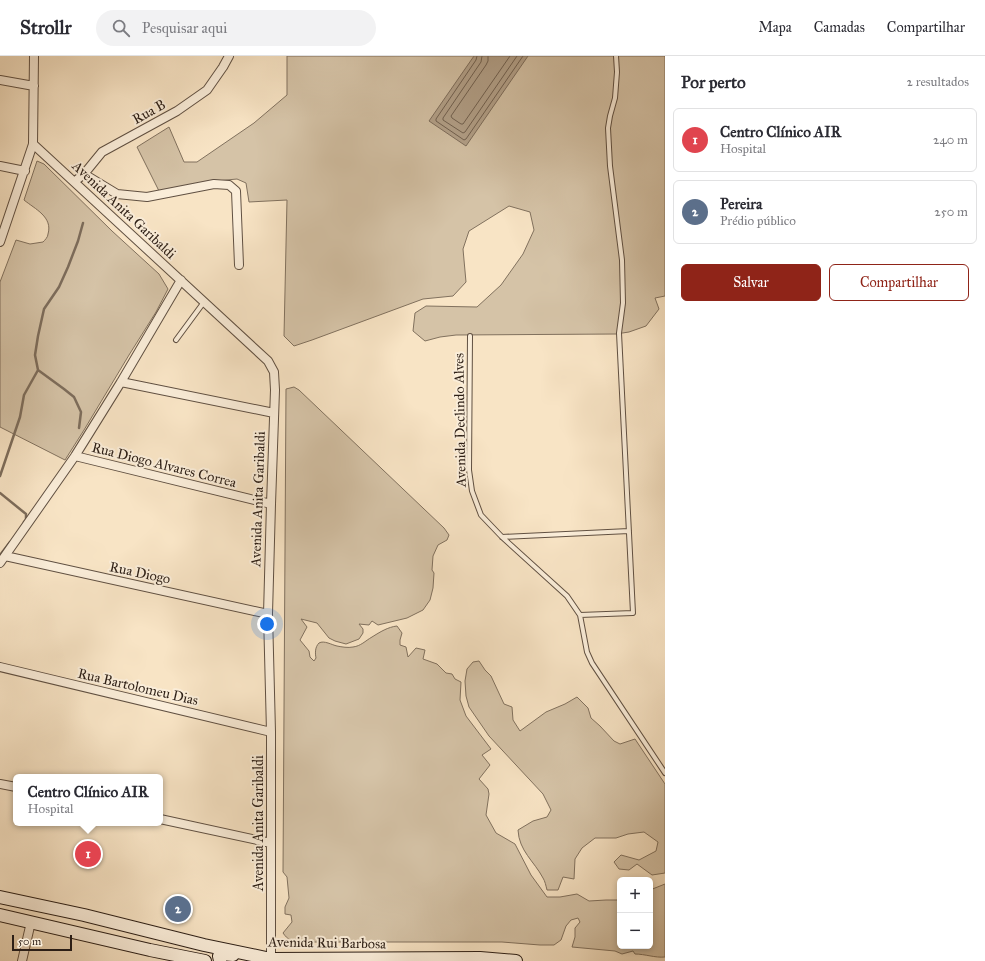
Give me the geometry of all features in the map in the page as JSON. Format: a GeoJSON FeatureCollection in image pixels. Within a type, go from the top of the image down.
{"type":"FeatureCollection","features":[{"type":"Feature","properties":{"kind":"main road","name":"Avenida Rui Barbosa"},"geometry":{"type":"LineString","coordinates":[[0,897],[84,915],[204,945],[265,958],[480,958],[516,961]]}},
{"type":"Feature","properties":{"kind":"main road"},"geometry":{"type":"LineString","coordinates":[[0,915],[150,950],[181,959],[205,961]]}},
{"type":"Feature","properties":{"kind":"main road"},"geometry":{"type":"LineString","coordinates":[[150,950],[206,958],[209,951],[204,945]]}},
{"type":"Feature","properties":{"kind":"main road"},"geometry":{"type":"LineString","coordinates":[[220,961],[219,956],[222,954],[247,958],[265,958]]}},
{"type":"Feature","properties":{"kind":"street"},"geometry":{"type":"LineString","coordinates":[[0,242],[33,144],[34,56]]}},
{"type":"Feature","properties":{"kind":"street","name":"Rua B"},"geometry":{"type":"LineString","coordinates":[[74,182],[84,174],[102,152],[177,111],[207,90],[229,56]]}},
{"type":"Feature","properties":{"kind":"street"},"geometry":{"type":"LineString","coordinates":[[0,80],[34,86]]}},
{"type":"Feature","properties":{"kind":"street","name":"Avenida Anita Garibaldi"},"geometry":{"type":"LineString","coordinates":[[33,144],[268,361],[274,372],[275,390],[268,614],[271,732],[271,843],[265,958]]}},
{"type":"Feature","properties":{"kind":"street"},"geometry":{"type":"LineString","coordinates":[[0,166],[24,171]]}},
{"type":"Feature","properties":{"kind":"street"},"geometry":{"type":"LineString","coordinates":[[84,174],[117,194],[147,198],[214,184],[229,184],[236,190],[239,265]]}},
{"type":"Feature","properties":{"kind":"street"},"geometry":{"type":"LineString","coordinates":[[0,563],[75,456],[121,382],[181,280]]}},
{"type":"Feature","properties":{"kind":"street"},"geometry":{"type":"LineString","coordinates":[[121,382],[274,413]]}},
{"type":"Feature","properties":{"kind":"street","name":"Rua Diogo Alvares Correa"},"geometry":{"type":"LineString","coordinates":[[75,456],[271,504]]}},
{"type":"Feature","properties":{"kind":"street","name":"Rua Diogo"},"geometry":{"type":"LineString","coordinates":[[5,556],[268,614]]}},
{"type":"Feature","properties":{"kind":"street","name":"Rua Bartolomeu Dias"},"geometry":{"type":"LineString","coordinates":[[0,667],[271,732]]}},
{"type":"Feature","properties":{"kind":"street"},"geometry":{"type":"LineString","coordinates":[[0,784],[13,786]]}},
{"type":"Feature","properties":{"kind":"street"},"geometry":{"type":"LineString","coordinates":[[163,820],[271,843]]}},
{"type":"Feature","properties":{"kind":"street"},"geometry":{"type":"LineString","coordinates":[[22,961],[31,922]]}},
{"type":"Feature","properties":{"kind":"lane"},"geometry":{"type":"LineString","coordinates":[[580,615],[634,613],[619,333],[623,303],[622,260],[610,166],[608,128],[615,98],[617,72],[616,56]]}},
{"type":"Feature","properties":{"kind":"lane"},"geometry":{"type":"LineString","coordinates":[[176,340],[204,302]]}},
{"type":"Feature","properties":{"kind":"lane","name":"Avenida Declindo Alves"},"geometry":{"type":"LineString","coordinates":[[470,336],[469,470],[472,491],[481,515],[502,537],[567,596],[580,615],[587,652],[592,663],[665,773]]}},
{"type":"Feature","properties":{"kind":"lane"},"geometry":{"type":"LineString","coordinates":[[502,537],[629,531]]}},
{"type":"Feature","properties":{"kind":"shaded area"},"geometry":{"type":"Polygon","coordinates":[[[287,56],[665,56],[665,296],[655,298],[659,309],[646,326],[629,332],[616,334],[456,335],[425,341],[413,331],[415,313],[426,306],[477,307],[501,285],[523,254],[534,230],[530,212],[509,206],[469,231],[463,249],[466,282],[453,296],[423,299],[294,346],[284,336],[287,200],[249,202],[246,183],[237,179],[216,181],[159,191],[137,147],[169,127],[184,162],[197,162],[254,123],[287,95],[287,56]]]}},
{"type":"Feature","properties":{"kind":"shaded area"},"geometry":{"type":"Polygon","coordinates":[[[37,161],[44,164],[112,231],[159,274],[168,289],[156,312],[65,460],[0,427],[0,282],[16,240],[30,244],[43,242],[48,236],[49,228],[46,218],[24,200],[37,161]]]}},
{"type":"Feature","properties":{"kind":"shaded area"},"geometry":{"type":"Polygon","coordinates":[[[294,387],[299,390],[444,528],[449,535],[447,540],[438,545],[433,556],[433,588],[430,600],[423,610],[407,618],[378,625],[372,621],[369,625],[359,624],[363,629],[363,633],[359,639],[346,644],[329,638],[317,623],[301,619],[307,627],[300,640],[309,651],[310,657],[314,661],[316,658],[315,652],[317,646],[321,642],[343,647],[356,646],[390,627],[397,626],[402,633],[400,645],[406,647],[408,657],[416,648],[425,650],[423,659],[437,664],[446,673],[452,674],[455,679],[461,682],[460,700],[466,716],[491,749],[482,755],[490,765],[479,779],[488,789],[489,794],[486,815],[496,833],[515,844],[531,875],[547,897],[560,897],[577,894],[589,901],[617,900],[617,949],[653,949],[653,889],[665,884],[665,957],[635,954],[633,951],[622,954],[615,951],[572,947],[575,937],[575,928],[580,922],[578,918],[571,920],[566,926],[561,940],[554,945],[502,942],[299,942],[290,940],[283,933],[292,922],[291,915],[285,914],[285,907],[289,898],[287,877],[283,872],[286,389],[294,387]]]}},
{"type":"Feature","properties":{"kind":"shaded area"},"geometry":{"type":"Polygon","coordinates":[[[479,661],[491,676],[504,704],[512,707],[513,720],[520,731],[546,712],[577,697],[588,708],[591,718],[614,741],[620,744],[635,739],[665,784],[665,873],[652,875],[637,864],[629,870],[619,869],[614,862],[621,855],[639,860],[656,851],[658,842],[644,832],[628,834],[616,838],[595,838],[582,848],[575,859],[574,879],[563,877],[558,890],[547,890],[544,879],[521,844],[518,830],[533,821],[547,817],[551,810],[543,794],[489,736],[469,707],[466,696],[465,681],[467,669],[473,662],[479,661]]]}},
{"type":"Feature","properties":{"kind":"water"},"geometry":{"type":"Polygon","coordinates":[[[474,56],[528,56],[466,146],[429,121],[474,56]]]}},
{"type":"Feature","properties":{"kind":"waterway"},"geometry":{"type":"LineString","coordinates":[[0,476],[20,417],[24,395],[38,370],[35,355],[44,309],[59,287],[78,241],[83,223]]}},
{"type":"Feature","properties":{"kind":"waterway"},"geometry":{"type":"LineString","coordinates":[[38,370],[74,397],[81,412],[79,428]]}},
{"type":"Feature","properties":{"kind":"waterway"},"geometry":{"type":"LineString","coordinates":[[0,493],[26,514],[26,520],[24,522]]}},
{"type":"Feature","properties":{"kind":"waterway"},"geometry":{"type":"LineString","coordinates":[[0,555],[10,542]]}},
{"type":"Feature","properties":{"kind":"place","name":"Centro Clínico AIR"},"geometry":{"type":"Point","coordinates":[88,854]}},
{"type":"Feature","properties":{"kind":"place","name":"Pereira"},"geometry":{"type":"Point","coordinates":[178,909]}}]}
